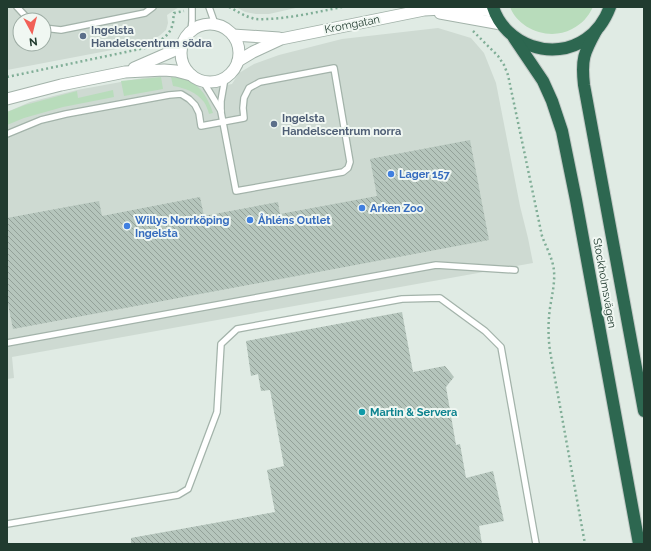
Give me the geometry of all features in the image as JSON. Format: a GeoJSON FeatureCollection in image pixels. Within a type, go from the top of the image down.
{"type":"FeatureCollection","features":[{"type":"Feature","properties":{"kind":"highway","name":"Stockholmsvägen"},"geometry":{"type":"LineString","coordinates":[[610,7],[602,24],[596,31],[585,51],[582,72],[644,411]]}},
{"type":"Feature","properties":{"kind":"highway"},"geometry":{"type":"LineString","coordinates":[[494,9],[501,24],[514,38],[525,44],[538,48],[550,50],[563,49],[586,39],[596,31]]}},
{"type":"Feature","properties":{"kind":"highway","name":"Stockholmsvägen"},"geometry":{"type":"LineString","coordinates":[[514,38],[543,81],[552,101],[562,131],[639,544]]}},
{"type":"Feature","properties":{"kind":"street","name":"Kromgatan"},"geometry":{"type":"LineString","coordinates":[[427,8],[501,24]]}},
{"type":"Feature","properties":{"kind":"street","name":"Kromgatan"},"geometry":{"type":"LineString","coordinates":[[238,61],[281,38],[427,8],[494,9]]}},
{"type":"Feature","properties":{"kind":"street"},"geometry":{"type":"LineString","coordinates":[[7,100],[61,85],[124,72],[164,70],[176,71],[207,81],[225,78],[238,61],[239,52],[238,42],[225,28],[215,24],[198,26],[186,37],[182,45],[181,53],[186,68],[191,75]]}},
{"type":"Feature","properties":{"kind":"street","name":"Kromgatan"},"geometry":{"type":"LineString","coordinates":[[233,35],[281,38]]}},
{"type":"Feature","properties":{"kind":"street"},"geometry":{"type":"LineString","coordinates":[[124,72],[173,51],[182,45]]}},
{"type":"Feature","properties":{"kind":"lane"},"geometry":{"type":"LineString","coordinates":[[52,29],[61,30],[145,13],[153,7]]}},
{"type":"Feature","properties":{"kind":"lane"},"geometry":{"type":"LineString","coordinates":[[209,7],[215,24]]}},
{"type":"Feature","properties":{"kind":"lane"},"geometry":{"type":"LineString","coordinates":[[191,31],[192,8]]}},
{"type":"Feature","properties":{"kind":"lane"},"geometry":{"type":"LineString","coordinates":[[7,134],[41,120],[66,114],[181,94],[195,105],[199,113],[201,126],[222,122],[244,118],[244,98],[249,88],[260,82],[334,68],[350,162],[348,168],[343,172],[236,191],[222,122],[221,112],[221,101],[225,78]]}},
{"type":"Feature","properties":{"kind":"lane"},"geometry":{"type":"LineString","coordinates":[[202,80],[210,91],[221,112]]}},
{"type":"Feature","properties":{"kind":"lane"},"geometry":{"type":"LineString","coordinates":[[7,343],[436,265],[515,270]]}},
{"type":"Feature","properties":{"kind":"lane"},"geometry":{"type":"LineString","coordinates":[[7,524],[178,495],[188,489],[217,412],[221,344],[237,329],[402,299],[440,298],[485,331],[501,347],[536,544]]}},
{"type":"Feature","properties":{"kind":"path"},"geometry":{"type":"LineString","coordinates":[[229,7],[252,18],[277,19],[342,7]]}},
{"type":"Feature","properties":{"kind":"path"},"geometry":{"type":"LineString","coordinates":[[7,77],[145,48],[166,36],[172,27],[174,13],[192,8]]}},
{"type":"Feature","properties":{"kind":"path"},"geometry":{"type":"LineString","coordinates":[[472,29],[476,35],[498,56],[508,75],[542,236],[554,270],[554,284],[548,333],[550,351],[585,544]]}},
{"type":"Feature","properties":{"kind":"shaded area","name":"Ingelsta Handelscentrum södra"},"geometry":{"type":"Polygon","coordinates":[[[7,7],[179,7],[167,15],[168,23],[166,30],[159,36],[148,42],[7,70],[7,7]]]}},
{"type":"Feature","properties":{"kind":"shaded area"},"geometry":{"type":"Polygon","coordinates":[[[236,7],[300,7],[269,14],[256,14],[245,12],[236,7]]]}},
{"type":"Feature","properties":{"kind":"shaded area"},"geometry":{"type":"Polygon","coordinates":[[[438,28],[471,38],[484,53],[496,83],[520,206],[533,263],[12,357],[14,378],[7,379],[7,112],[30,102],[77,90],[148,77],[171,75],[185,78],[203,89],[232,84],[239,73],[254,64],[279,55],[342,39],[438,28]]]}},
{"type":"Feature","properties":{"kind":"green space"},"geometry":{"type":"Polygon","coordinates":[[[510,7],[593,7],[587,17],[579,25],[572,29],[554,34],[536,31],[528,27],[520,22],[510,7]]]}},
{"type":"Feature","properties":{"kind":"green space"},"geometry":{"type":"Polygon","coordinates":[[[161,77],[163,89],[124,96],[121,81],[161,77]]]}},
{"type":"Feature","properties":{"kind":"green space"},"geometry":{"type":"Polygon","coordinates":[[[171,77],[185,79],[197,86],[207,98],[213,113],[209,114],[204,102],[194,93],[186,89],[173,86],[171,77]]]}},
{"type":"Feature","properties":{"kind":"green space"},"geometry":{"type":"Polygon","coordinates":[[[113,90],[114,97],[63,107],[24,118],[7,125],[7,112],[25,105],[77,91],[78,98],[113,90]]]}},
{"type":"Feature","properties":{"kind":"building"},"geometry":{"type":"Polygon","coordinates":[[[470,140],[489,240],[13,329],[8,304],[7,305],[7,218],[99,201],[102,216],[200,197],[204,216],[278,202],[280,214],[377,196],[370,159],[470,140]]]}},
{"type":"Feature","properties":{"kind":"building","name":"Martin & Servera"},"geometry":{"type":"Polygon","coordinates":[[[402,312],[413,372],[445,366],[454,377],[446,387],[456,445],[460,444],[466,478],[493,471],[504,521],[479,526],[482,544],[131,544],[131,538],[275,512],[267,470],[284,466],[270,390],[261,391],[258,374],[251,376],[246,341],[402,312]]]}},
{"type":"Feature","properties":{"kind":"place","name":"Ingelsta Handelscentrum södra"},"geometry":{"type":"Point","coordinates":[83,36]}},
{"type":"Feature","properties":{"kind":"place","name":"Ingelsta Handelscentrum norra"},"geometry":{"type":"Point","coordinates":[274,124]}},
{"type":"Feature","properties":{"kind":"place","name":"Lager 157"},"geometry":{"type":"Point","coordinates":[391,174]}},
{"type":"Feature","properties":{"kind":"place","name":"Arken Zoo"},"geometry":{"type":"Point","coordinates":[362,208]}},
{"type":"Feature","properties":{"kind":"place","name":"Åhléns Outlet"},"geometry":{"type":"Point","coordinates":[250,220]}},
{"type":"Feature","properties":{"kind":"place","name":"Willys Norrköping Ingelsta"},"geometry":{"type":"Point","coordinates":[127,226]}},
{"type":"Feature","properties":{"kind":"place","name":"Martin & Servera"},"geometry":{"type":"Point","coordinates":[362,412]}}]}
